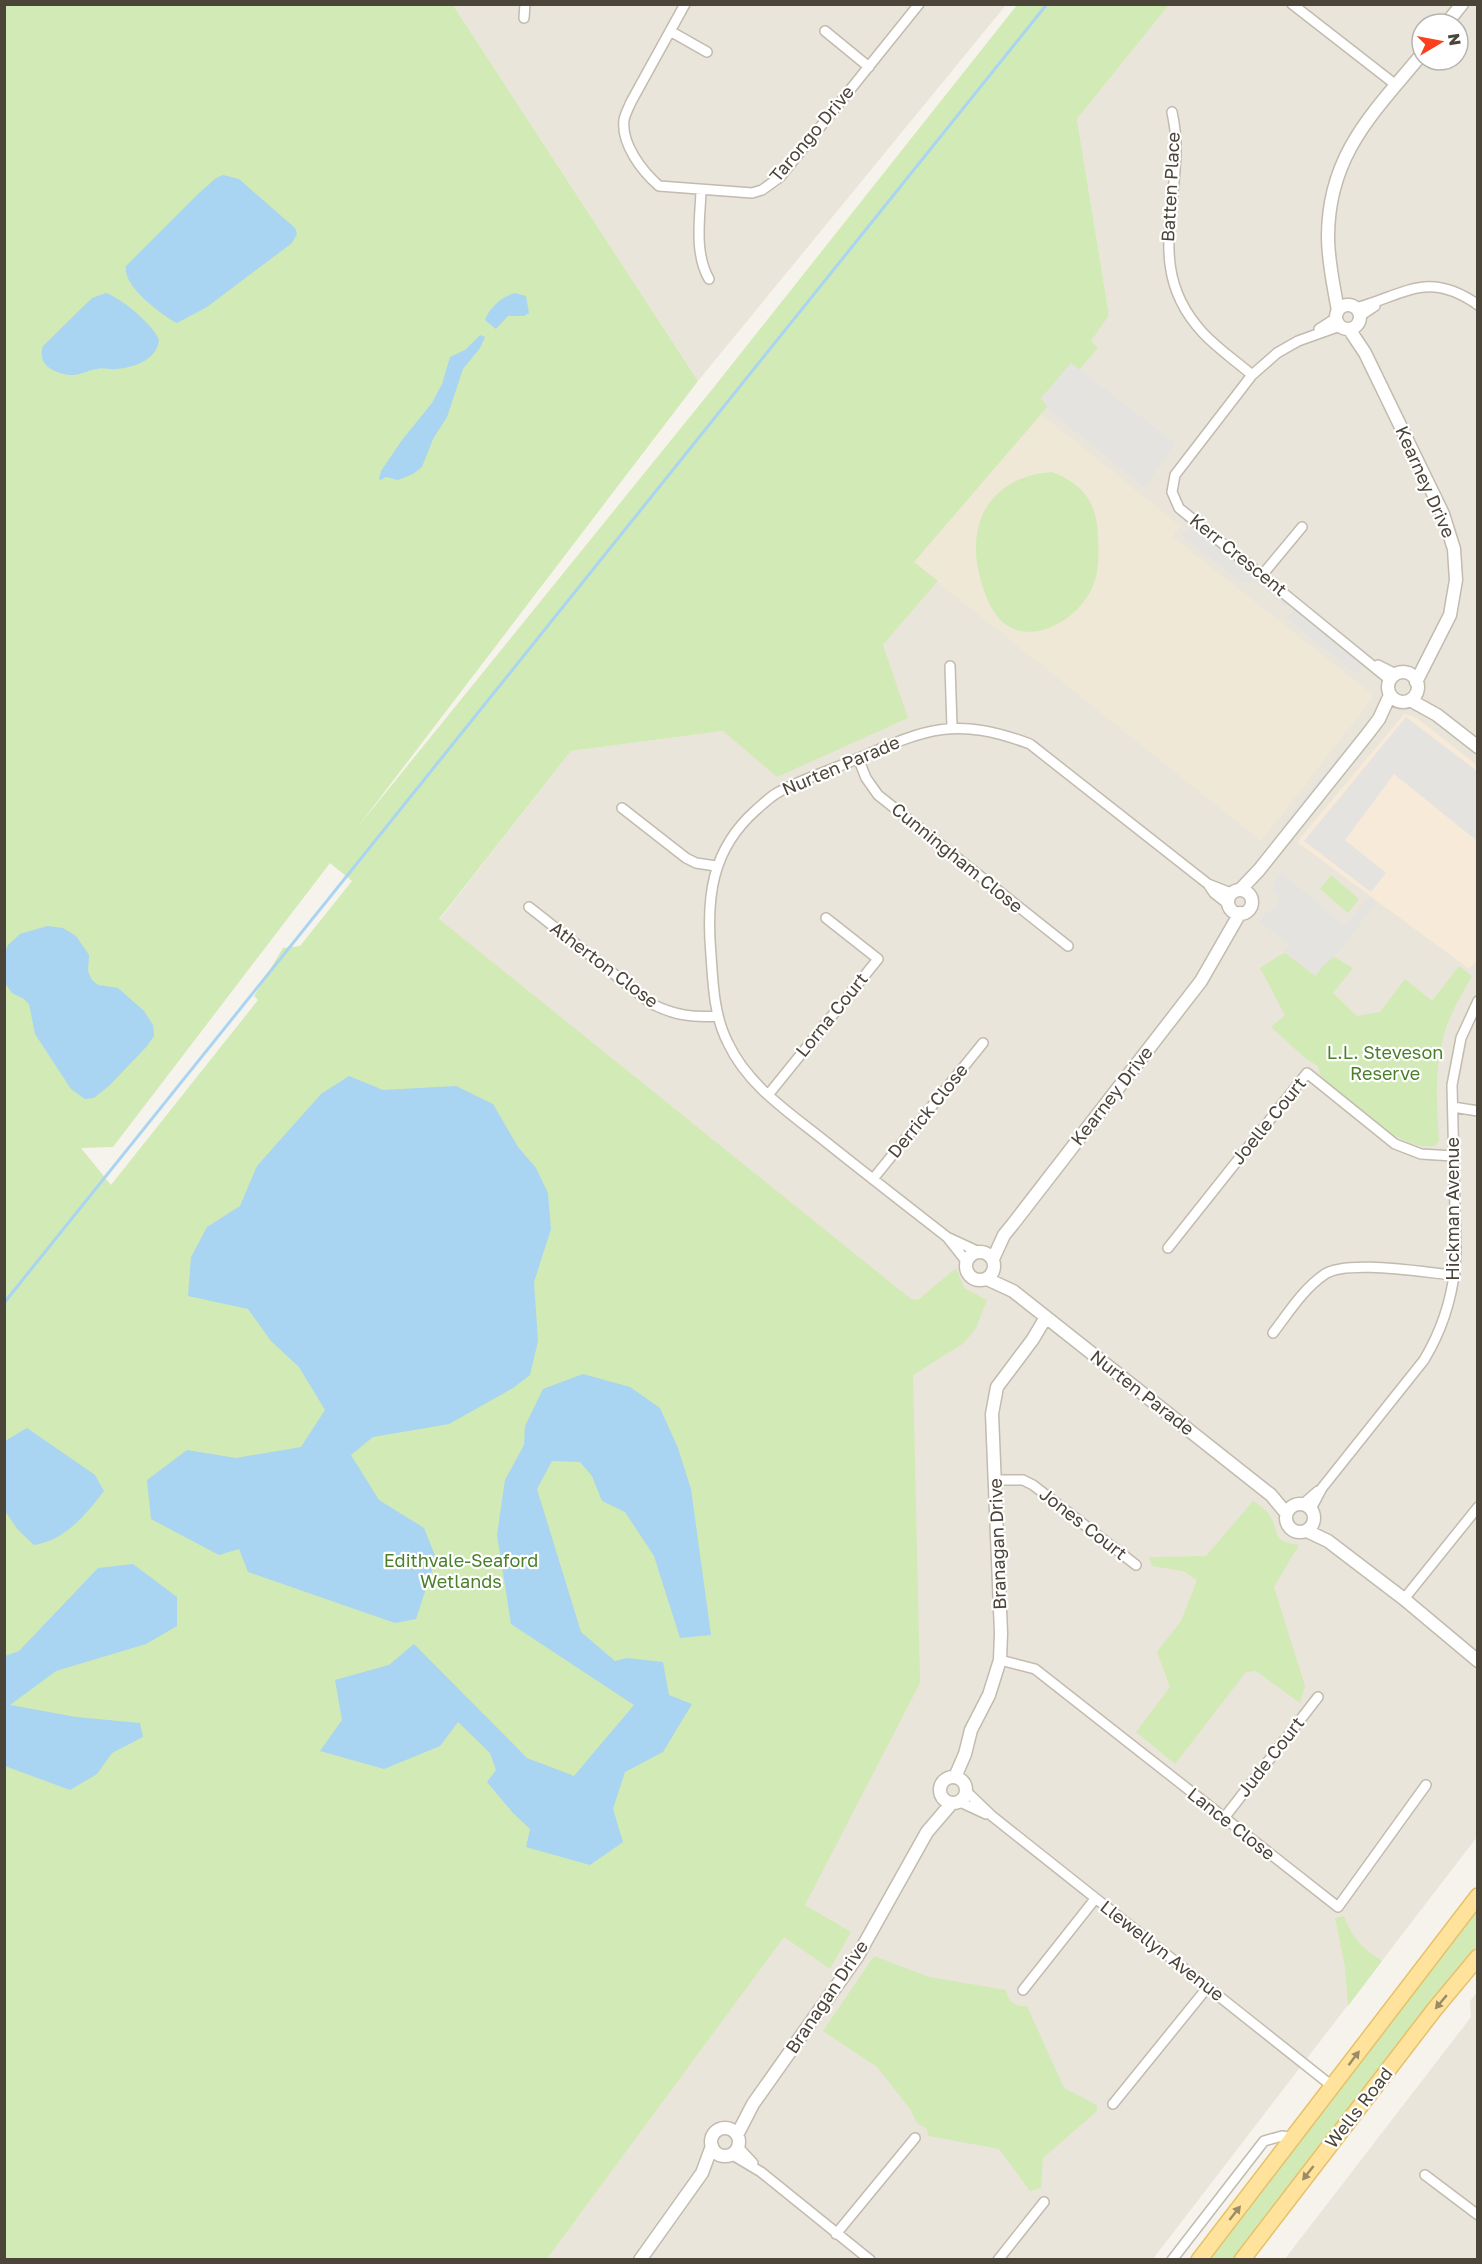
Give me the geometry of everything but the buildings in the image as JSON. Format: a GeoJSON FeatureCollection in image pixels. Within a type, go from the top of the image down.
{"type":"FeatureCollection","features":[{"type":"Feature","properties":{"kind":"main road","name":"Wells Road"},"geometry":{"type":"LineString","coordinates":[[1199,2259],[1478,1896]]}},
{"type":"Feature","properties":{"kind":"main road","name":"Wells Road"},"geometry":{"type":"LineString","coordinates":[[1242,2259],[1434,2010],[1478,1957]]}},
{"type":"Feature","properties":{"kind":"street"},"geometry":{"type":"LineString","coordinates":[[524,18],[525,4]]}},
{"type":"Feature","properties":{"kind":"street"},"geometry":{"type":"LineString","coordinates":[[685,4],[670,31],[706,52]]}},
{"type":"Feature","properties":{"kind":"street","name":"Tarongo Drive"},"geometry":{"type":"LineString","coordinates":[[670,31],[625,118],[624,133],[638,161],[659,186],[671,189],[752,193],[771,185],[780,177],[919,4]]}},
{"type":"Feature","properties":{"kind":"street"},"geometry":{"type":"LineString","coordinates":[[1292,4],[1396,86]]}},
{"type":"Feature","properties":{"kind":"street"},"geometry":{"type":"LineString","coordinates":[[825,31],[869,67]]}},
{"type":"Feature","properties":{"kind":"street","name":"Kearney Drive"},"geometry":{"type":"LineString","coordinates":[[991,1269],[1004,1236],[1201,981],[1217,953],[1237,901],[1379,719],[1407,691],[1434,649],[1450,615],[1457,566],[1443,514],[1348,317],[1334,280],[1328,237],[1333,187],[1342,161],[1359,131],[1410,69]]}},
{"type":"Feature","properties":{"kind":"street","name":"Batten Place"},"geometry":{"type":"LineString","coordinates":[[1172,112],[1176,146],[1168,228],[1168,255],[1174,284],[1185,309],[1202,332],[1252,375]]}},
{"type":"Feature","properties":{"kind":"street"},"geometry":{"type":"LineString","coordinates":[[701,191],[699,248],[703,268],[710,279]]}},
{"type":"Feature","properties":{"kind":"street","name":"Kerr Crescent"},"geometry":{"type":"LineString","coordinates":[[1393,677],[1367,661],[1179,507],[1172,492],[1174,475],[1252,375],[1277,353],[1382,301],[1405,291],[1430,285],[1454,291],[1478,305]]}},
{"type":"Feature","properties":{"kind":"street"},"geometry":{"type":"LineString","coordinates":[[1263,574],[1302,527]]}},
{"type":"Feature","properties":{"kind":"street"},"geometry":{"type":"LineString","coordinates":[[950,666],[952,727]]}},
{"type":"Feature","properties":{"kind":"street"},"geometry":{"type":"LineString","coordinates":[[1407,691],[1406,673],[1393,677],[1388,688],[1407,691],[1478,747]]}},
{"type":"Feature","properties":{"kind":"street","name":"Nurten Parade"},"geometry":{"type":"LineString","coordinates":[[966,1261],[947,1237],[768,1095],[738,1063],[726,1041],[718,1016],[708,912],[716,866],[743,821],[776,793],[858,758],[918,734],[952,727],[973,728],[1001,733],[1030,744],[1208,884],[1214,893],[1237,901]]}},
{"type":"Feature","properties":{"kind":"street","name":"Cunningham Close"},"geometry":{"type":"LineString","coordinates":[[858,758],[866,778],[878,795],[1068,946]]}},
{"type":"Feature","properties":{"kind":"street"},"geometry":{"type":"LineString","coordinates":[[622,808],[686,858],[696,863],[716,866]]}},
{"type":"Feature","properties":{"kind":"street","name":"Atherton Close"},"geometry":{"type":"LineString","coordinates":[[529,907],[652,1004],[669,1013],[686,1016],[718,1016]]}},
{"type":"Feature","properties":{"kind":"street","name":"Lorna Court"},"geometry":{"type":"LineString","coordinates":[[768,1095],[878,959],[826,918]]}},
{"type":"Feature","properties":{"kind":"street","name":"Hickman Avenue"},"geometry":{"type":"LineString","coordinates":[[1302,1514],[1424,1360],[1434,1343],[1448,1309],[1455,1275],[1452,1085],[1461,1038],[1478,1001]]}},
{"type":"Feature","properties":{"kind":"street","name":"Derrick Close"},"geometry":{"type":"LineString","coordinates":[[873,1179],[982,1043]]}},
{"type":"Feature","properties":{"kind":"street","name":"Joelle Court"},"geometry":{"type":"LineString","coordinates":[[1168,1248],[1307,1072],[1395,1144],[1421,1154],[1453,1156]]}},
{"type":"Feature","properties":{"kind":"street"},"geometry":{"type":"LineString","coordinates":[[1453,1107],[1478,1111]]}},
{"type":"Feature","properties":{"kind":"street","name":"Kearney Drive"},"geometry":{"type":"LineString","coordinates":[[979,1251],[1004,1236]]}},
{"type":"Feature","properties":{"kind":"street","name":"Nurten Parade"},"geometry":{"type":"LineString","coordinates":[[947,1237],[979,1251]]}},
{"type":"Feature","properties":{"kind":"street"},"geometry":{"type":"LineString","coordinates":[[979,1251],[986,1252],[991,1269],[980,1280],[972,1278],[966,1271],[966,1261],[979,1251]]}},
{"type":"Feature","properties":{"kind":"street"},"geometry":{"type":"LineString","coordinates":[[1273,1333],[1304,1291],[1327,1272],[1353,1266],[1455,1275]]}},
{"type":"Feature","properties":{"kind":"street","name":"Nurten Parade"},"geometry":{"type":"LineString","coordinates":[[991,1269],[1012,1291],[1271,1495],[1302,1514],[1328,1541],[1404,1599],[1478,1661]]}},
{"type":"Feature","properties":{"kind":"street","name":"Branagan Drive"},"geometry":{"type":"LineString","coordinates":[[641,2259],[702,2173],[731,2144],[753,2104],[857,1957],[933,1825],[957,1793],[971,1730],[989,1695],[1000,1660],[1001,1633],[992,1414],[998,1387],[1049,1320]]}},
{"type":"Feature","properties":{"kind":"street","name":"Jones Court"},"geometry":{"type":"LineString","coordinates":[[995,1480],[1023,1480],[1033,1485],[1136,1565]]}},
{"type":"Feature","properties":{"kind":"street"},"geometry":{"type":"LineString","coordinates":[[1404,1599],[1478,1507]]}},
{"type":"Feature","properties":{"kind":"street","name":"Lance Close"},"geometry":{"type":"LineString","coordinates":[[1000,1660],[1035,1669],[1338,1907],[1426,1785]]}},
{"type":"Feature","properties":{"kind":"street","name":"Jude Court"},"geometry":{"type":"LineString","coordinates":[[1224,1818],[1318,1697]]}},
{"type":"Feature","properties":{"kind":"street","name":"Llewellyn Avenue"},"geometry":{"type":"LineString","coordinates":[[957,1793],[992,1816],[1332,2086]]}},
{"type":"Feature","properties":{"kind":"street"},"geometry":{"type":"LineString","coordinates":[[1023,1990],[1095,1899]]}},
{"type":"Feature","properties":{"kind":"street"},"geometry":{"type":"LineString","coordinates":[[1113,2104],[1207,1988]]}},
{"type":"Feature","properties":{"kind":"street","name":"Branagan Drive"},"geometry":{"type":"LineString","coordinates":[[702,2173],[712,2146],[714,2133],[722,2128],[731,2144]]}},
{"type":"Feature","properties":{"kind":"street"},"geometry":{"type":"LineString","coordinates":[[1172,2259],[1264,2141],[1275,2137],[1293,2138]]}},
{"type":"Feature","properties":{"kind":"street"},"geometry":{"type":"LineString","coordinates":[[836,2234],[915,2138]]}},
{"type":"Feature","properties":{"kind":"street"},"geometry":{"type":"LineString","coordinates":[[712,2146],[714,2151],[731,2144],[761,2172],[870,2259]]}},
{"type":"Feature","properties":{"kind":"street"},"geometry":{"type":"LineString","coordinates":[[1425,2175],[1478,2215]]}},
{"type":"Feature","properties":{"kind":"street"},"geometry":{"type":"LineString","coordinates":[[998,2259],[1044,2202]]}},
{"type":"Feature","properties":{"kind":"shaded area"},"geometry":{"type":"Polygon","coordinates":[[[453,5],[1006,5],[698,381],[453,5]]]}},
{"type":"Feature","properties":{"kind":"shaded area"},"geometry":{"type":"Polygon","coordinates":[[[1169,5],[1477,5],[1477,1837],[1153,2259],[547,2259],[784,1936],[439,920],[571,751],[723,731],[778,777],[883,645],[938,581],[913,562],[1109,315],[1077,119],[1169,5]]]}},
{"type":"Feature","properties":{"kind":"shaded area"},"geometry":{"type":"Polygon","coordinates":[[[1071,363],[1175,443],[1145,488],[1050,411],[1041,398],[1071,363]]]}},
{"type":"Feature","properties":{"kind":"shaded area"},"geometry":{"type":"Polygon","coordinates":[[[1037,411],[1180,526],[1173,537],[1374,696],[1261,841],[913,562],[1037,411]]]}},
{"type":"Feature","properties":{"kind":"shaded area"},"geometry":{"type":"Polygon","coordinates":[[[1195,520],[1260,573],[1257,578],[1289,604],[1286,607],[1254,581],[1242,583],[1182,536],[1195,520]]]}},
{"type":"Feature","properties":{"kind":"shaded area"},"geometry":{"type":"Polygon","coordinates":[[[1298,604],[1367,661],[1356,674],[1286,618],[1298,604]]]}},
{"type":"Feature","properties":{"kind":"shaded area"},"geometry":{"type":"Polygon","coordinates":[[[1404,714],[1417,718],[1477,765],[1477,960],[1469,969],[1297,842],[1404,714]]]}},
{"type":"Feature","properties":{"kind":"shaded area"},"geometry":{"type":"Polygon","coordinates":[[[1406,717],[1477,771],[1477,841],[1394,774],[1345,840],[1386,873],[1371,892],[1304,841],[1406,717]]]}},
{"type":"Feature","properties":{"kind":"shaded area"},"geometry":{"type":"Polygon","coordinates":[[[1339,755],[1341,757],[1283,829],[1281,827],[1339,755]]]}},
{"type":"Feature","properties":{"kind":"shaded area"},"geometry":{"type":"Polygon","coordinates":[[[1281,872],[1345,926],[1369,897],[1376,903],[1339,952],[1315,976],[1284,951],[1289,945],[1260,922],[1265,912],[1269,913],[1280,899],[1272,888],[1281,872]]]}},
{"type":"Feature","properties":{"kind":"shaded area"},"geometry":{"type":"Polygon","coordinates":[[[1477,1992],[1477,2259],[1284,2260],[1471,2017],[1470,2001],[1477,1992]]]}},
{"type":"Feature","properties":{"kind":"green space","name":"Edithvale-Seaford Wetlands"},"geometry":{"type":"Polygon","coordinates":[[[4,5],[453,5],[698,381],[357,828],[714,387],[1017,5],[1169,5],[1077,119],[1109,315],[1091,341],[1098,348],[914,562],[938,581],[883,645],[908,718],[777,777],[723,731],[571,751],[439,919],[911,1299],[918,1300],[956,1268],[964,1288],[987,1300],[976,1328],[964,1343],[913,1375],[920,1683],[805,1905],[851,1932],[830,1969],[784,1937],[547,2259],[5,2259],[4,5]],[[330,863],[113,1147],[81,1148],[111,1185],[258,1000],[254,996],[283,948],[300,946],[352,881],[330,863]]]}},
{"type":"Feature","properties":{"kind":"green space"},"geometry":{"type":"Polygon","coordinates":[[[1052,472],[1072,482],[1091,504],[1097,525],[1097,571],[1094,584],[1085,600],[1067,618],[1044,630],[1020,631],[1008,626],[996,615],[987,598],[977,563],[978,527],[992,499],[1004,489],[1017,480],[1052,472]]]}},
{"type":"Feature","properties":{"kind":"green space"},"geometry":{"type":"Polygon","coordinates":[[[1331,875],[1359,899],[1348,913],[1320,889],[1331,875]]]}},
{"type":"Feature","properties":{"kind":"green space","name":"L.L. Steveson Reserve"},"geometry":{"type":"Polygon","coordinates":[[[1285,953],[1315,975],[1331,955],[1353,968],[1333,993],[1357,1016],[1380,1012],[1405,979],[1432,1001],[1459,966],[1472,976],[1454,1009],[1442,1041],[1437,1090],[1439,1141],[1435,1146],[1410,1143],[1373,1120],[1327,1083],[1321,1077],[1318,1066],[1305,1058],[1271,1027],[1285,1015],[1260,968],[1285,953]]]}},
{"type":"Feature","properties":{"kind":"green space"},"geometry":{"type":"Polygon","coordinates":[[[1253,1501],[1268,1513],[1279,1538],[1299,1545],[1274,1587],[1305,1686],[1300,1703],[1256,1671],[1246,1672],[1175,1764],[1136,1732],[1170,1687],[1157,1652],[1181,1621],[1197,1580],[1183,1571],[1152,1566],[1149,1557],[1206,1556],[1253,1501]]]}},
{"type":"Feature","properties":{"kind":"green space"},"geometry":{"type":"Polygon","coordinates":[[[1477,1911],[1477,1946],[1235,2259],[1207,2260],[1477,1911]]]}},
{"type":"Feature","properties":{"kind":"green space"},"geometry":{"type":"Polygon","coordinates":[[[1344,1916],[1359,1942],[1382,1961],[1348,2006],[1345,1967],[1335,1918],[1344,1916]]]}},
{"type":"Feature","properties":{"kind":"green space"},"geometry":{"type":"Polygon","coordinates":[[[874,1956],[929,1977],[1006,1990],[1008,1998],[1013,2003],[1027,2006],[1064,2088],[1097,2105],[1097,2111],[1043,2158],[1041,2188],[1030,2191],[999,2149],[929,2136],[926,2128],[917,2123],[910,2109],[877,2067],[823,2031],[874,1956]]]}},
{"type":"Feature","properties":{"kind":"water"},"geometry":{"type":"Polygon","coordinates":[[[223,175],[239,179],[295,228],[297,234],[292,243],[207,307],[177,323],[153,307],[136,291],[126,274],[126,266],[197,195],[216,178],[223,175]]]}},
{"type":"Feature","properties":{"kind":"water"},"geometry":{"type":"Polygon","coordinates":[[[106,293],[128,306],[156,334],[159,340],[154,353],[137,365],[114,369],[99,368],[74,375],[55,371],[45,364],[42,359],[43,346],[92,298],[106,293]]]}},
{"type":"Feature","properties":{"kind":"water"},"geometry":{"type":"Polygon","coordinates":[[[515,293],[526,296],[529,313],[524,316],[508,316],[496,329],[485,320],[487,315],[497,303],[515,293]]]}},
{"type":"Feature","properties":{"kind":"water"},"geometry":{"type":"Polygon","coordinates":[[[480,335],[485,337],[480,348],[463,369],[447,417],[433,439],[422,467],[413,474],[398,480],[386,477],[379,479],[381,471],[402,440],[432,403],[442,384],[450,357],[465,350],[480,335]]]}},
{"type":"Feature","properties":{"kind":"water"},"geometry":{"type":"Polygon","coordinates":[[[47,926],[63,928],[76,936],[89,955],[88,971],[92,980],[98,985],[118,988],[144,1011],[153,1025],[154,1036],[147,1046],[110,1085],[94,1098],[85,1099],[71,1089],[35,1034],[29,1004],[12,993],[5,983],[5,952],[8,945],[20,934],[47,926]]]}},
{"type":"Feature","properties":{"kind":"water"},"geometry":{"type":"Polygon","coordinates":[[[349,1076],[383,1090],[456,1086],[493,1104],[518,1147],[536,1168],[548,1193],[551,1229],[534,1282],[538,1341],[530,1375],[513,1388],[449,1424],[373,1437],[351,1455],[379,1500],[424,1528],[436,1558],[416,1619],[395,1623],[248,1572],[239,1549],[219,1555],[151,1519],[147,1480],[187,1450],[236,1458],[301,1447],[325,1410],[299,1367],[271,1341],[248,1309],[188,1296],[191,1257],[207,1227],[240,1206],[257,1166],[321,1094],[349,1076]]]}},
{"type":"Feature","properties":{"kind":"water"},"geometry":{"type":"Polygon","coordinates":[[[583,1374],[630,1387],[660,1408],[678,1448],[691,1489],[711,1635],[680,1638],[654,1556],[625,1512],[602,1501],[592,1476],[580,1462],[552,1461],[537,1489],[581,1632],[615,1661],[627,1658],[663,1662],[669,1695],[692,1704],[663,1752],[625,1772],[613,1809],[623,1842],[590,1865],[526,1847],[530,1829],[487,1782],[496,1770],[490,1753],[458,1722],[440,1746],[384,1769],[320,1751],[342,1720],[335,1680],[389,1665],[414,1644],[527,1758],[574,1776],[634,1705],[511,1624],[497,1535],[505,1480],[524,1445],[525,1426],[543,1389],[583,1374]]]}},
{"type":"Feature","properties":{"kind":"water"},"geometry":{"type":"Polygon","coordinates":[[[27,1428],[95,1475],[104,1491],[82,1517],[65,1532],[56,1538],[34,1545],[18,1530],[5,1511],[5,1441],[27,1428]]]}},
{"type":"Feature","properties":{"kind":"water"},"geometry":{"type":"Polygon","coordinates":[[[133,1564],[177,1597],[177,1626],[146,1644],[56,1671],[10,1705],[76,1717],[140,1723],[143,1737],[112,1753],[97,1774],[70,1790],[5,1766],[5,1656],[19,1651],[98,1568],[133,1564]]]}},
{"type":"Feature","properties":{"kind":"waterway"},"geometry":{"type":"LineString","coordinates":[[4,1303],[1047,4]]}}]}
